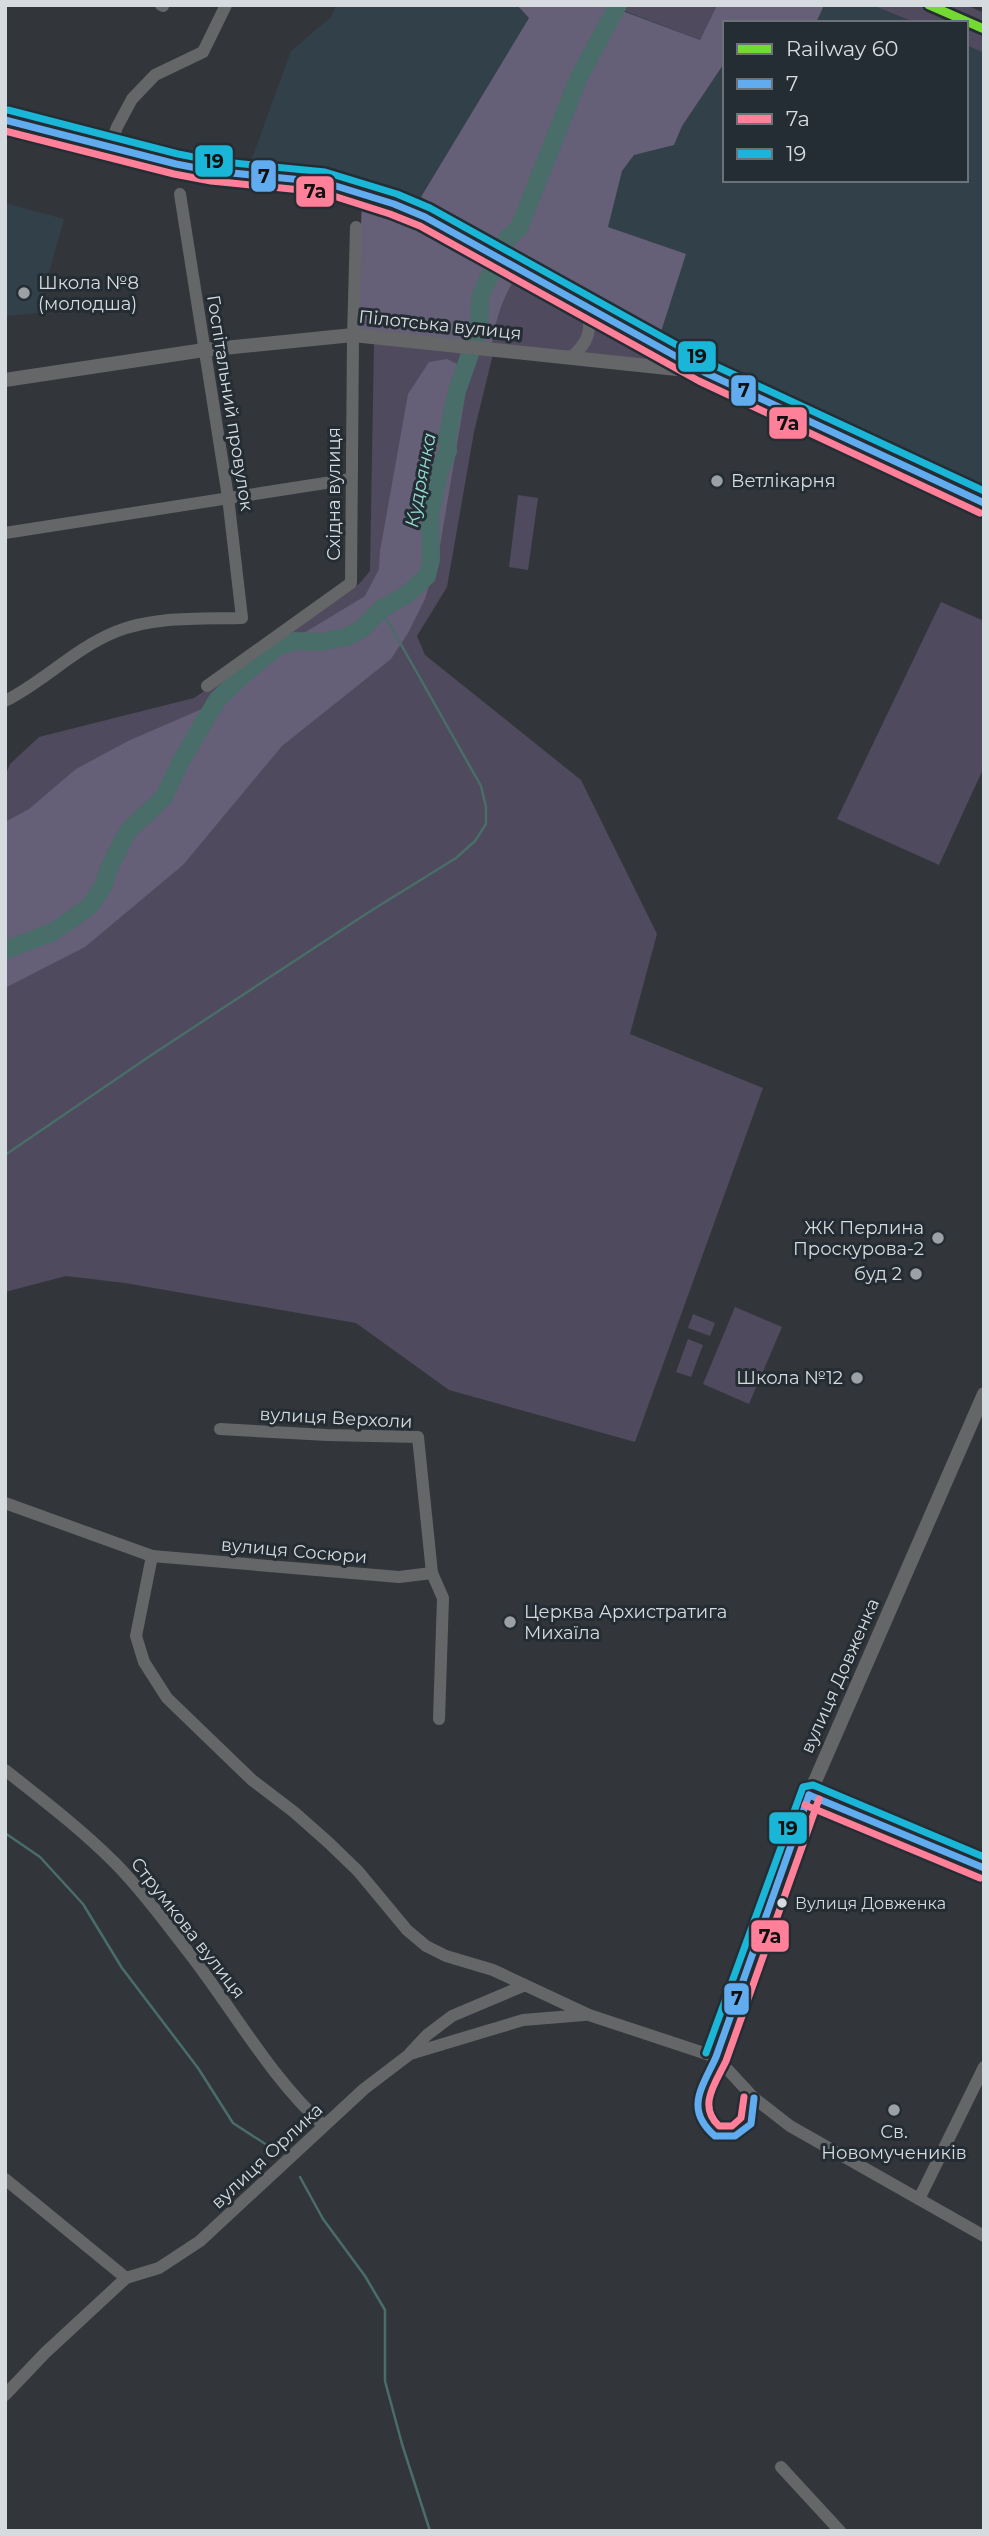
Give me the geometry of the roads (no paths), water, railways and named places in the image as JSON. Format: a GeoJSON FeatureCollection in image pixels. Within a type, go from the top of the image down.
{"type":"FeatureCollection","features":[{"type":"Feature","properties":{"kind":"street"},"geometry":{"type":"LineString","coordinates":[[110,147],[132,99],[155,75],[203,52],[226,5]]}},
{"type":"Feature","properties":{"kind":"street"},"geometry":{"type":"LineString","coordinates":[[5,120],[212,171],[298,179],[359,192],[425,217],[704,372],[984,503]]}},
{"type":"Feature","properties":{"kind":"street","name":"Госпітальний провулок"},"geometry":{"type":"LineString","coordinates":[[5,701],[20,694],[81,651],[114,632],[143,624],[174,620],[242,618],[228,497],[180,194]]}},
{"type":"Feature","properties":{"kind":"street","name":"Східна вулиця"},"geometry":{"type":"LineString","coordinates":[[207,686],[351,583],[356,227]]}},
{"type":"Feature","properties":{"kind":"street"},"geometry":{"type":"LineString","coordinates":[[570,358],[582,349],[589,335],[590,321],[586,307]]}},
{"type":"Feature","properties":{"kind":"street","name":"Пілотська вулиця"},"geometry":{"type":"LineString","coordinates":[[5,380],[204,351],[353,335],[704,372]]}},
{"type":"Feature","properties":{"kind":"street"},"geometry":{"type":"LineString","coordinates":[[5,533],[351,479]]}},
{"type":"Feature","properties":{"kind":"street","name":"вулиця Довженка"},"geometry":{"type":"LineString","coordinates":[[716,2057],[809,1794],[984,1394]]}},
{"type":"Feature","properties":{"kind":"street","name":"вулиця Верхоли"},"geometry":{"type":"LineString","coordinates":[[220,1429],[418,1437],[432,1573],[443,1598],[439,1720]]}},
{"type":"Feature","properties":{"kind":"street","name":"вулиця Сосюри"},"geometry":{"type":"LineString","coordinates":[[5,1503],[152,1556],[399,1577],[432,1573]]}},
{"type":"Feature","properties":{"kind":"street"},"geometry":{"type":"LineString","coordinates":[[152,1556],[136,1636],[144,1662],[167,1698],[252,1780],[294,1812],[358,1871],[407,1930],[426,1946],[446,1956],[493,1970],[589,2015],[716,2057],[754,2098],[790,2126],[984,2236]]}},
{"type":"Feature","properties":{"kind":"street","name":"Струмкова вулиця"},"geometry":{"type":"LineString","coordinates":[[5,1770],[71,1822],[117,1865],[184,1946],[270,2067],[324,2126]]}},
{"type":"Feature","properties":{"kind":"street"},"geometry":{"type":"LineString","coordinates":[[809,1794],[984,1868]]}},
{"type":"Feature","properties":{"kind":"street"},"geometry":{"type":"LineString","coordinates":[[410,2054],[427,2035],[452,2016],[523,1986]]}},
{"type":"Feature","properties":{"kind":"street","name":"вулиця Орлика"},"geometry":{"type":"LineString","coordinates":[[5,2395],[45,2353],[126,2278],[159,2268],[200,2241],[373,2081],[410,2054],[523,2020],[589,2015]]}},
{"type":"Feature","properties":{"kind":"street"},"geometry":{"type":"LineString","coordinates":[[919,2199],[984,2067]]}},
{"type":"Feature","properties":{"kind":"street"},"geometry":{"type":"LineString","coordinates":[[5,2179],[126,2278]]}},
{"type":"Feature","properties":{"kind":"street"},"geometry":{"type":"LineString","coordinates":[[781,2467],[840,2531]]}},
{"type":"Feature","properties":{"kind":"waterway","name":"Кудрянка"},"geometry":{"type":"LineString","coordinates":[[5,950],[53,932],[90,906],[103,886],[128,831],[164,797],[181,761],[217,700],[245,673],[277,647],[295,641],[321,642],[346,637],[362,629],[381,609],[406,595],[427,576],[431,559],[430,516],[439,473],[448,451],[447,438],[457,391],[479,328],[480,297],[507,239],[519,228],[579,77],[618,5]]}},
{"type":"Feature","properties":{"kind":"waterway"},"geometry":{"type":"LineString","coordinates":[[5,1155],[150,1056],[456,858],[475,841],[486,824],[486,807],[481,786],[381,609]]}},
{"type":"Feature","properties":{"kind":"waterway"},"geometry":{"type":"LineString","coordinates":[[5,1833],[40,1857],[83,1904],[122,1968],[198,2068],[233,2123],[270,2147]]}},
{"type":"Feature","properties":{"kind":"waterway"},"geometry":{"type":"LineString","coordinates":[[300,2177],[323,2219],[365,2276],[385,2310],[385,2381],[430,2531]]}},
{"type":"Feature","properties":{"kind":"rail line","name":"60"},"geometry":{"type":"LineString","coordinates":[[929,5],[966,21]]}},
{"type":"Feature","properties":{"kind":"rail line","name":"60"},"geometry":{"type":"LineString","coordinates":[[968,22],[984,29]]}},
{"type":"Feature","properties":{"kind":"place","name":"Школа №8 (молодша)"},"geometry":{"type":"Point","coordinates":[24,293]}},
{"type":"Feature","properties":{"kind":"place","name":"Ветлікарня"},"geometry":{"type":"Point","coordinates":[717,481]}},
{"type":"Feature","properties":{"kind":"place","name":"ЖК Перлина Проскурова-2"},"geometry":{"type":"Point","coordinates":[938,1238]}},
{"type":"Feature","properties":{"kind":"place","name":"буд 2"},"geometry":{"type":"Point","coordinates":[916,1274]}},
{"type":"Feature","properties":{"kind":"place","name":"Школа №12"},"geometry":{"type":"Point","coordinates":[857,1378]}},
{"type":"Feature","properties":{"kind":"place","name":"Церква Архистратига Михаїла"},"geometry":{"type":"Point","coordinates":[510,1622]}},
{"type":"Feature","properties":{"kind":"place","name":"Вулиця Довженка"},"geometry":{"type":"Point","coordinates":[782,1903]}},
{"type":"Feature","properties":{"kind":"place","name":"Св. Новомучеників"},"geometry":{"type":"Point","coordinates":[894,2110]}}]}
